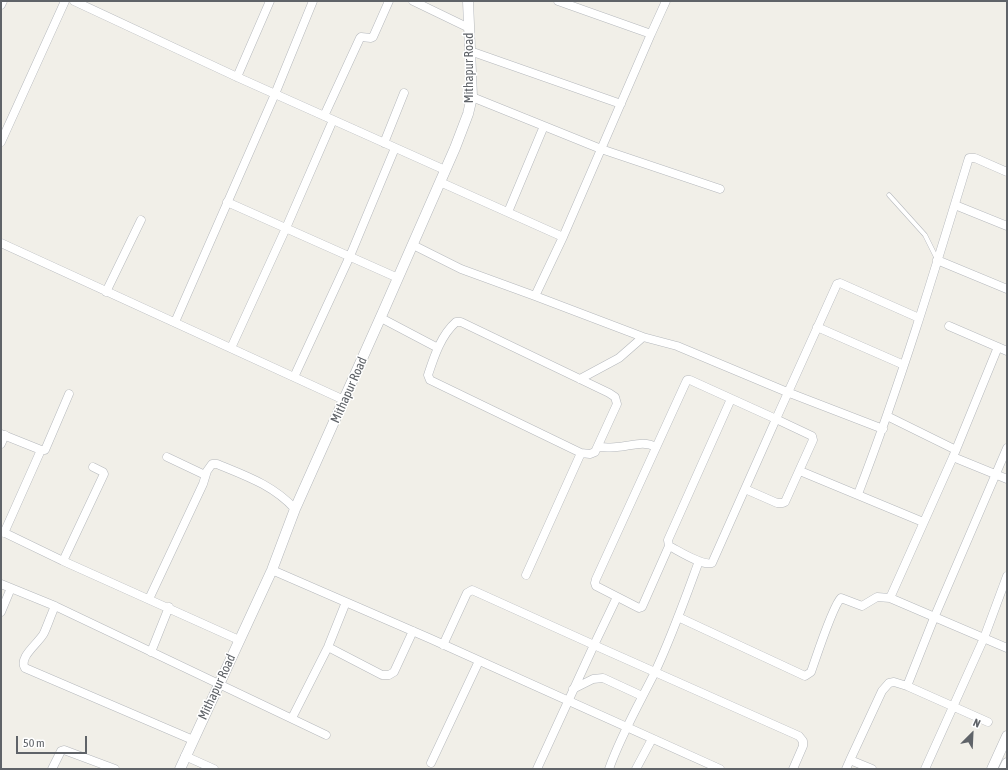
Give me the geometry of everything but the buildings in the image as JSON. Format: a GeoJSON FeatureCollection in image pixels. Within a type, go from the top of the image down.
{"type":"FeatureCollection","features":[{"type":"Feature","properties":{"kind":"street"},"geometry":{"type":"LineString","coordinates":[[1,5],[3,1]]}},
{"type":"Feature","properties":{"kind":"street"},"geometry":{"type":"LineString","coordinates":[[1,142],[65,1]]}},
{"type":"Feature","properties":{"kind":"street"},"geometry":{"type":"LineString","coordinates":[[74,1],[237,77],[445,170]]}},
{"type":"Feature","properties":{"kind":"street"},"geometry":{"type":"LineString","coordinates":[[237,77],[270,1]]}},
{"type":"Feature","properties":{"kind":"street"},"geometry":{"type":"LineString","coordinates":[[175,322],[275,94],[313,1]]}},
{"type":"Feature","properties":{"kind":"street"},"geometry":{"type":"LineString","coordinates":[[324,116],[360,38],[373,37],[389,1]]}},
{"type":"Feature","properties":{"kind":"street"},"geometry":{"type":"LineString","coordinates":[[412,1],[469,28]]}},
{"type":"Feature","properties":{"kind":"street","name":"Mithapur Road"},"geometry":{"type":"LineString","coordinates":[[180,769],[272,570],[295,509],[381,318],[468,114],[472,97],[468,1]]}},
{"type":"Feature","properties":{"kind":"street"},"geometry":{"type":"LineString","coordinates":[[558,1],[651,34]]}},
{"type":"Feature","properties":{"kind":"street"},"geometry":{"type":"LineString","coordinates":[[536,296],[564,237],[666,1]]}},
{"type":"Feature","properties":{"kind":"street"},"geometry":{"type":"LineString","coordinates":[[470,51],[621,104]]}},
{"type":"Feature","properties":{"kind":"street"},"geometry":{"type":"LineString","coordinates":[[384,143],[404,93]]}},
{"type":"Feature","properties":{"kind":"street"},"geometry":{"type":"LineString","coordinates":[[472,97],[602,149],[720,189]]}},
{"type":"Feature","properties":{"kind":"street"},"geometry":{"type":"LineString","coordinates":[[231,348],[286,228],[333,120]]}},
{"type":"Feature","properties":{"kind":"street"},"geometry":{"type":"LineString","coordinates":[[508,212],[544,126]]}},
{"type":"Feature","properties":{"kind":"street"},"geometry":{"type":"LineString","coordinates":[[294,377],[350,256],[395,148]]}},
{"type":"Feature","properties":{"kind":"street"},"geometry":{"type":"LineString","coordinates":[[858,494],[883,429],[970,158],[975,158],[1007,172]]}},
{"type":"Feature","properties":{"kind":"street"},"geometry":{"type":"LineString","coordinates":[[440,182],[564,237]]}},
{"type":"Feature","properties":{"kind":"street"},"geometry":{"type":"LineString","coordinates":[[227,202],[398,278]]}},
{"type":"Feature","properties":{"kind":"street"},"geometry":{"type":"LineString","coordinates":[[955,205],[1007,226]]}},
{"type":"Feature","properties":{"kind":"street"},"geometry":{"type":"LineString","coordinates":[[106,292],[141,220]]}},
{"type":"Feature","properties":{"kind":"street"},"geometry":{"type":"LineString","coordinates":[[1,244],[344,400]]}},
{"type":"Feature","properties":{"kind":"street"},"geometry":{"type":"LineString","coordinates":[[412,245],[461,269],[643,337],[676,346],[883,429]]}},
{"type":"Feature","properties":{"kind":"street"},"geometry":{"type":"LineString","coordinates":[[937,260],[1007,289]]}},
{"type":"Feature","properties":{"kind":"street"},"geometry":{"type":"LineString","coordinates":[[669,546],[699,561],[708,564],[712,563],[835,286],[840,283],[919,318]]}},
{"type":"Feature","properties":{"kind":"street"},"geometry":{"type":"LineString","coordinates":[[381,318],[438,348]]}},
{"type":"Feature","properties":{"kind":"street"},"geometry":{"type":"LineString","coordinates":[[458,322],[580,379],[609,393],[615,397],[617,401],[598,448],[594,453],[581,453],[430,380],[428,375],[438,348],[454,323],[458,322]]}},
{"type":"Feature","properties":{"kind":"street"},"geometry":{"type":"LineString","coordinates":[[949,326],[1007,351]]}},
{"type":"Feature","properties":{"kind":"street"},"geometry":{"type":"LineString","coordinates":[[817,327],[904,365]]}},
{"type":"Feature","properties":{"kind":"street"},"geometry":{"type":"LineString","coordinates":[[580,379],[619,358],[643,337]]}},
{"type":"Feature","properties":{"kind":"street"},"geometry":{"type":"LineString","coordinates":[[890,598],[955,454],[998,347]]}},
{"type":"Feature","properties":{"kind":"street"},"geometry":{"type":"LineString","coordinates":[[731,399],[668,540],[669,546],[642,607],[639,608],[596,586],[596,579],[687,380],[731,399],[776,419],[812,436],[813,440],[785,502],[777,502],[745,488]]}},
{"type":"Feature","properties":{"kind":"street"},"geometry":{"type":"LineString","coordinates":[[69,394],[46,448],[41,450],[2,532],[239,640]]}},
{"type":"Feature","properties":{"kind":"street"},"geometry":{"type":"LineString","coordinates":[[887,416],[955,454],[1007,479]]}},
{"type":"Feature","properties":{"kind":"street"},"geometry":{"type":"LineString","coordinates":[[1,444],[3,434],[41,450]]}},
{"type":"Feature","properties":{"kind":"street"},"geometry":{"type":"LineString","coordinates":[[598,448],[645,443],[656,447]]}},
{"type":"Feature","properties":{"kind":"street"},"geometry":{"type":"LineString","coordinates":[[907,686],[934,618],[1007,448]]}},
{"type":"Feature","properties":{"kind":"street"},"geometry":{"type":"LineString","coordinates":[[526,575],[581,453]]}},
{"type":"Feature","properties":{"kind":"street"},"geometry":{"type":"LineString","coordinates":[[167,457],[206,475]]}},
{"type":"Feature","properties":{"kind":"street"},"geometry":{"type":"LineString","coordinates":[[148,599],[206,475],[211,465],[214,463],[255,480],[274,490],[286,499],[295,509]]}},
{"type":"Feature","properties":{"kind":"street"},"geometry":{"type":"LineString","coordinates":[[63,561],[104,474],[93,467]]}},
{"type":"Feature","properties":{"kind":"street"},"geometry":{"type":"LineString","coordinates":[[800,471],[923,522]]}},
{"type":"Feature","properties":{"kind":"street"},"geometry":{"type":"LineString","coordinates":[[619,769],[610,767],[678,617],[699,561]]}},
{"type":"Feature","properties":{"kind":"street"},"geometry":{"type":"LineString","coordinates":[[272,570],[720,769]]}},
{"type":"Feature","properties":{"kind":"street"},"geometry":{"type":"LineString","coordinates":[[925,769],[984,638],[1007,576]]}},
{"type":"Feature","properties":{"kind":"street"},"geometry":{"type":"LineString","coordinates":[[1,584],[55,606],[326,735]]}},
{"type":"Feature","properties":{"kind":"street"},"geometry":{"type":"LineString","coordinates":[[1,612],[12,588]]}},
{"type":"Feature","properties":{"kind":"street"},"geometry":{"type":"LineString","coordinates":[[443,645],[467,593],[472,590],[594,646],[799,736],[803,740],[803,746],[793,769]]}},
{"type":"Feature","properties":{"kind":"street"},"geometry":{"type":"LineString","coordinates":[[537,769],[617,597]]}},
{"type":"Feature","properties":{"kind":"street"},"geometry":{"type":"LineString","coordinates":[[678,617],[805,676],[811,672],[840,599],[844,598],[863,606],[876,597],[890,598],[1007,648]]}},
{"type":"Feature","properties":{"kind":"street"},"geometry":{"type":"LineString","coordinates":[[292,718],[328,647],[346,602]]}},
{"type":"Feature","properties":{"kind":"street"},"geometry":{"type":"LineString","coordinates":[[55,606],[42,636],[30,649],[24,660],[25,668],[193,740]]}},
{"type":"Feature","properties":{"kind":"street"},"geometry":{"type":"LineString","coordinates":[[151,652],[169,608]]}},
{"type":"Feature","properties":{"kind":"street"},"geometry":{"type":"LineString","coordinates":[[328,647],[382,675],[389,675],[394,672],[413,632]]}},
{"type":"Feature","properties":{"kind":"street"},"geometry":{"type":"LineString","coordinates":[[431,763],[479,661]]}},
{"type":"Feature","properties":{"kind":"street"},"geometry":{"type":"LineString","coordinates":[[574,689],[593,679],[603,678],[642,696]]}},
{"type":"Feature","properties":{"kind":"street"},"geometry":{"type":"LineString","coordinates":[[846,769],[882,691],[889,683],[894,682],[907,686],[988,722]]}},
{"type":"Feature","properties":{"kind":"street"},"geometry":{"type":"LineString","coordinates":[[992,769],[1007,736]]}},
{"type":"Feature","properties":{"kind":"street"},"geometry":{"type":"LineString","coordinates":[[636,769],[652,739]]}},
{"type":"Feature","properties":{"kind":"street"},"geometry":{"type":"LineString","coordinates":[[52,769],[61,751],[64,750],[115,769]]}},
{"type":"Feature","properties":{"kind":"street"},"geometry":{"type":"LineString","coordinates":[[186,756],[214,769]]}},
{"type":"Feature","properties":{"kind":"street"},"geometry":{"type":"LineString","coordinates":[[850,760],[872,769]]}},
{"type":"Feature","properties":{"kind":"street"},"geometry":{"type":"LineString","coordinates":[[1004,769],[1007,763]]}},
{"type":"Feature","properties":{"kind":"lane"},"geometry":{"type":"LineString","coordinates":[[889,195],[925,235],[937,260]]}}]}
